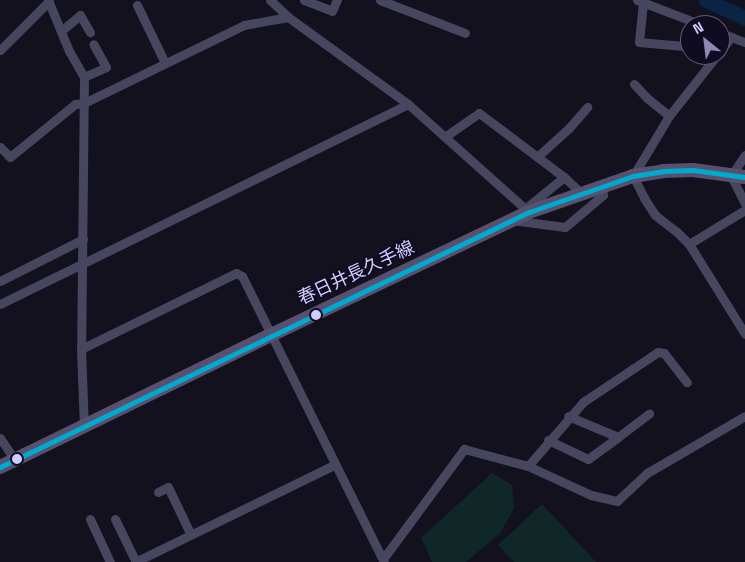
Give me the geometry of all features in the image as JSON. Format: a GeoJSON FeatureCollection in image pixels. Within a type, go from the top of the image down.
{"type":"FeatureCollection","features":[{"type":"Feature","properties":{"kind":"main road","name":"春日井長久手線"},"geometry":{"type":"LineString","coordinates":[[0,467],[512,220],[527,210],[582,194],[633,176],[663,170],[693,170],[738,176]]}},
{"type":"Feature","properties":{"kind":"street"},"geometry":{"type":"LineString","coordinates":[[270,0],[288,17],[408,104],[527,210],[564,177]]}},
{"type":"Feature","properties":{"kind":"street"},"geometry":{"type":"LineString","coordinates":[[304,0],[332,11],[337,0]]}},
{"type":"Feature","properties":{"kind":"street"},"geometry":{"type":"LineString","coordinates":[[380,0],[465,33]]}},
{"type":"Feature","properties":{"kind":"street"},"geometry":{"type":"LineString","coordinates":[[0,50],[48,1],[84,78],[81,349],[84,427]]}},
{"type":"Feature","properties":{"kind":"street"},"geometry":{"type":"LineString","coordinates":[[680,20],[640,1],[639,42],[680,46]]}},
{"type":"Feature","properties":{"kind":"street"},"geometry":{"type":"LineString","coordinates":[[137,6],[165,63]]}},
{"type":"Feature","properties":{"kind":"street"},"geometry":{"type":"LineString","coordinates":[[61,31],[80,15],[90,32]]}},
{"type":"Feature","properties":{"kind":"street"},"geometry":{"type":"LineString","coordinates":[[0,147],[10,157],[71,107],[244,24],[288,17]]}},
{"type":"Feature","properties":{"kind":"street"},"geometry":{"type":"LineString","coordinates":[[731,37],[745,42]]}},
{"type":"Feature","properties":{"kind":"street"},"geometry":{"type":"LineString","coordinates":[[84,78],[106,67],[93,44]]}},
{"type":"Feature","properties":{"kind":"street"},"geometry":{"type":"LineString","coordinates":[[709,65],[669,116],[633,176],[655,215],[689,244],[742,323],[745,334]]}},
{"type":"Feature","properties":{"kind":"street"},"geometry":{"type":"LineString","coordinates":[[634,84],[647,98],[669,116]]}},
{"type":"Feature","properties":{"kind":"street"},"geometry":{"type":"LineString","coordinates":[[0,304],[408,104]]}},
{"type":"Feature","properties":{"kind":"street"},"geometry":{"type":"LineString","coordinates":[[538,156],[569,128],[587,107]]}},
{"type":"Feature","properties":{"kind":"street"},"geometry":{"type":"LineString","coordinates":[[446,136],[480,113],[538,156],[582,194]]}},
{"type":"Feature","properties":{"kind":"street"},"geometry":{"type":"LineString","coordinates":[[745,155],[738,176],[745,203]]}},
{"type":"Feature","properties":{"kind":"street"},"geometry":{"type":"LineString","coordinates":[[512,220],[565,227],[603,195],[601,187]]}},
{"type":"Feature","properties":{"kind":"street"},"geometry":{"type":"LineString","coordinates":[[689,244],[745,210]]}},
{"type":"Feature","properties":{"kind":"street"},"geometry":{"type":"LineString","coordinates":[[0,281],[83,239]]}},
{"type":"Feature","properties":{"kind":"street"},"geometry":{"type":"LineString","coordinates":[[81,349],[236,273],[242,276],[383,560],[464,450],[528,466],[591,495],[617,501],[646,473],[745,416]]}},
{"type":"Feature","properties":{"kind":"street"},"geometry":{"type":"LineString","coordinates":[[528,466],[568,416],[583,402],[658,352],[664,352],[687,382]]}},
{"type":"Feature","properties":{"kind":"street"},"geometry":{"type":"LineString","coordinates":[[548,440],[588,459],[650,414]]}},
{"type":"Feature","properties":{"kind":"street"},"geometry":{"type":"LineString","coordinates":[[568,416],[618,437]]}},
{"type":"Feature","properties":{"kind":"street"},"geometry":{"type":"LineString","coordinates":[[0,438],[15,460]]}},
{"type":"Feature","properties":{"kind":"street"},"geometry":{"type":"LineString","coordinates":[[115,519],[135,562],[334,464]]}},
{"type":"Feature","properties":{"kind":"street"},"geometry":{"type":"LineString","coordinates":[[158,492],[168,487],[191,535]]}},
{"type":"Feature","properties":{"kind":"street"},"geometry":{"type":"LineString","coordinates":[[90,520],[110,562]]}},
{"type":"Feature","properties":{"kind":"green space"},"geometry":{"type":"Polygon","coordinates":[[[492,473],[512,485],[514,508],[501,532],[466,562],[432,562],[421,538],[492,473]]]}},
{"type":"Feature","properties":{"kind":"green space"},"geometry":{"type":"Polygon","coordinates":[[[542,504],[596,562],[514,562],[498,545],[542,504]]]}},
{"type":"Feature","properties":{"kind":"waterway"},"geometry":{"type":"LineString","coordinates":[[706,0],[745,18]]}},
{"type":"Feature","properties":{"kind":"transit line"},"geometry":{"type":"LineString","coordinates":[[0,467],[529,212],[633,176],[663,171],[693,170],[745,177]]}}]}
